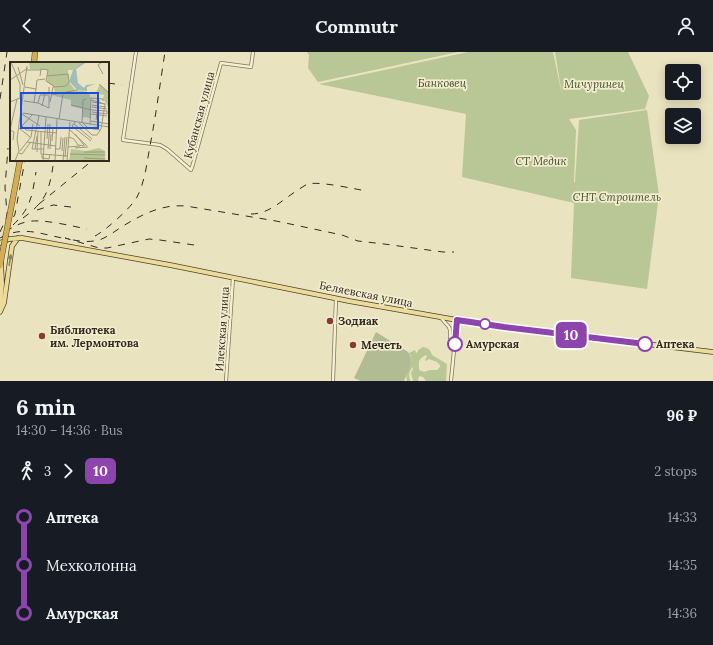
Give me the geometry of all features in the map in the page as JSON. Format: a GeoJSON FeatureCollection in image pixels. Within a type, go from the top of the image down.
{"type":"FeatureCollection","features":[{"type":"Feature","properties":{"kind":"highway"},"geometry":{"type":"LineString","coordinates":[[34,62],[35,52]]}},
{"type":"Feature","properties":{"kind":"highway"},"geometry":{"type":"LineString","coordinates":[[1,261],[20,161]]}},
{"type":"Feature","properties":{"kind":"main road"},"geometry":{"type":"LineString","coordinates":[[0,243],[9,239],[18,238]]}},
{"type":"Feature","properties":{"kind":"main road"},"geometry":{"type":"LineString","coordinates":[[0,312],[4,303],[12,246],[18,238]]}},
{"type":"Feature","properties":{"kind":"main road","name":"Беляевская улица"},"geometry":{"type":"LineString","coordinates":[[18,238],[457,320],[713,352]]}},
{"type":"Feature","properties":{"kind":"main road"},"geometry":{"type":"LineString","coordinates":[[0,305],[2,284],[1,261]]}},
{"type":"Feature","properties":{"kind":"street","name":"Кубанская улица"},"geometry":{"type":"LineString","coordinates":[[136,52],[123,140],[160,145],[167,149],[191,170],[194,164],[221,63],[251,66],[253,52]]}},
{"type":"Feature","properties":{"kind":"street","name":"Илекская улица"},"geometry":{"type":"LineString","coordinates":[[226,381],[233,278]]}},
{"type":"Feature","properties":{"kind":"street"},"geometry":{"type":"LineString","coordinates":[[333,381],[336,298]]}},
{"type":"Feature","properties":{"kind":"street"},"geometry":{"type":"LineString","coordinates":[[440,317],[449,326],[450,343],[454,352]]}},
{"type":"Feature","properties":{"kind":"street"},"geometry":{"type":"LineString","coordinates":[[451,381],[457,320]]}},
{"type":"Feature","properties":{"kind":"green space"},"geometry":{"type":"Polygon","coordinates":[[[307,52],[458,52],[318,82],[308,68],[309,55],[307,52]]]}},
{"type":"Feature","properties":{"kind":"green space"},"geometry":{"type":"Polygon","coordinates":[[[468,52],[553,52],[562,95],[555,52],[628,52],[649,96],[645,109],[569,119],[576,130],[574,182],[579,120],[647,110],[659,195],[647,289],[571,278],[574,203],[462,177],[466,114],[319,84],[468,52]]]}},
{"type":"Feature","properties":{"kind":"green space"},"geometry":{"type":"Polygon","coordinates":[[[376,332],[408,352],[411,363],[404,381],[361,381],[354,378],[376,332]]]}},
{"type":"Feature","properties":{"kind":"green space"},"geometry":{"type":"Polygon","coordinates":[[[423,347],[428,348],[432,355],[447,364],[446,381],[426,381],[423,377],[419,376],[418,381],[413,381],[411,373],[413,369],[412,367],[409,374],[410,381],[407,381],[407,374],[411,364],[411,357],[409,353],[415,350],[416,353],[423,347]],[[426,355],[420,360],[419,370],[424,372],[437,370],[440,365],[429,359],[426,361],[426,355]]]}},
{"type":"Feature","properties":{"kind":"railway"},"geometry":{"type":"LineString","coordinates":[[0,99],[7,52]]}},
{"type":"Feature","properties":{"kind":"railway"},"geometry":{"type":"LineString","coordinates":[[95,236],[118,218],[134,201],[140,191],[147,165],[165,52]]}},
{"type":"Feature","properties":{"kind":"railway"},"geometry":{"type":"LineString","coordinates":[[109,83],[122,85]]}},
{"type":"Feature","properties":{"kind":"railway"},"geometry":{"type":"LineString","coordinates":[[0,232],[7,214],[5,187],[8,148]]}},
{"type":"Feature","properties":{"kind":"railway"},"geometry":{"type":"LineString","coordinates":[[5,228],[15,214],[25,161]]}},
{"type":"Feature","properties":{"kind":"railway"},"geometry":{"type":"LineString","coordinates":[[39,204],[92,161]]}},
{"type":"Feature","properties":{"kind":"railway"},"geometry":{"type":"LineString","coordinates":[[23,218],[36,207],[45,196],[50,183],[53,166]]}},
{"type":"Feature","properties":{"kind":"railway"},"geometry":{"type":"LineString","coordinates":[[13,225],[24,213],[30,201],[36,172]]}},
{"type":"Feature","properties":{"kind":"railway"},"geometry":{"type":"LineString","coordinates":[[251,214],[264,212],[308,184],[313,183],[329,184],[367,191]]}},
{"type":"Feature","properties":{"kind":"railway"},"geometry":{"type":"LineString","coordinates":[[37,210],[53,205],[71,207]]}},
{"type":"Feature","properties":{"kind":"railway"},"geometry":{"type":"LineString","coordinates":[[194,245],[149,239],[107,248],[99,248],[65,238],[82,241],[99,240],[153,211],[161,208],[186,206],[276,221],[342,235],[358,241],[443,252],[454,252]]}},
{"type":"Feature","properties":{"kind":"railway"},"geometry":{"type":"LineString","coordinates":[[6,232],[13,227],[32,221],[56,223],[87,229]]}},
{"type":"Feature","properties":{"kind":"railway"},"geometry":{"type":"LineString","coordinates":[[0,238],[9,234],[26,231],[69,239]]}},
{"type":"Feature","properties":{"kind":"bus line","name":"10"},"geometry":{"type":"LineString","coordinates":[[455,344],[457,320],[645,344]]}},
{"type":"Feature","properties":{"kind":"place","name":"Зодиак"},"geometry":{"type":"Point","coordinates":[330,321]}},
{"type":"Feature","properties":{"kind":"place","name":"Библиотека им. Лермонтова"},"geometry":{"type":"Point","coordinates":[42,336]}},
{"type":"Feature","properties":{"kind":"place","name":"Амурская"},"geometry":{"type":"Point","coordinates":[455,344]}},
{"type":"Feature","properties":{"kind":"place","name":"Аптека"},"geometry":{"type":"Point","coordinates":[645,344]}},
{"type":"Feature","properties":{"kind":"place","name":"Мечеть"},"geometry":{"type":"Point","coordinates":[353,345]}},
{"type":"Feature","properties":{"kind":"park label","name":"Банковец"},"geometry":{"type":"Point","coordinates":[442,83]}},
{"type":"Feature","properties":{"kind":"park label","name":"Мичуринец"},"geometry":{"type":"Point","coordinates":[594,84]}},
{"type":"Feature","properties":{"kind":"park label","name":"СТ Медик"},"geometry":{"type":"Point","coordinates":[541,161]}},
{"type":"Feature","properties":{"kind":"park label","name":"СНТ Строитель"},"geometry":{"type":"Point","coordinates":[617,197]}}]}
